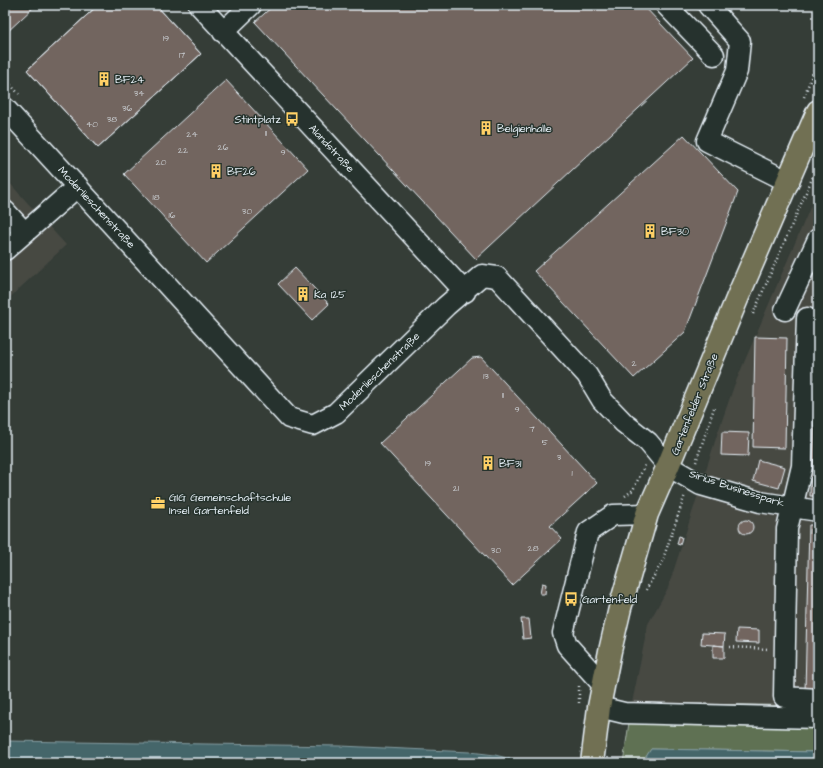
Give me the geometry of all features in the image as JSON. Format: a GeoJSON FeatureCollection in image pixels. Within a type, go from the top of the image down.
{"type":"FeatureCollection","features":[{"type":"Feature","properties":{"kind":"main road","name":"Gartenfelder Straße"},"geometry":{"type":"LineString","coordinates":[[592,759],[603,685],[620,608],[647,514],[739,294],[789,182],[818,111]]}},
{"type":"Feature","properties":{"kind":"street","name":"Alandstraße"},"geometry":{"type":"LineString","coordinates":[[199,5],[465,292]]}},
{"type":"Feature","properties":{"kind":"street"},"geometry":{"type":"LineString","coordinates":[[223,32],[251,5]]}},
{"type":"Feature","properties":{"kind":"street"},"geometry":{"type":"LineString","coordinates":[[708,5],[740,41],[737,71],[707,141],[789,182]]}},
{"type":"Feature","properties":{"kind":"street"},"geometry":{"type":"LineString","coordinates":[[670,17],[714,55]]}},
{"type":"Feature","properties":{"kind":"street","name":"Moderlieschenstraße"},"geometry":{"type":"LineString","coordinates":[[5,108],[289,418],[313,425],[336,413],[446,306],[465,292],[482,275],[497,278],[587,375],[602,400],[624,423],[648,442],[668,466]]}},
{"type":"Feature","properties":{"kind":"street"},"geometry":{"type":"LineString","coordinates":[[5,250],[78,186]]}},
{"type":"Feature","properties":{"kind":"street"},"geometry":{"type":"LineString","coordinates":[[5,211],[24,232]]}},
{"type":"Feature","properties":{"kind":"street"},"geometry":{"type":"LineString","coordinates":[[818,239],[814,260],[780,309],[813,319],[802,466],[787,529],[784,698],[818,699]]}},
{"type":"Feature","properties":{"kind":"street","name":"Sirius Businesspark"},"geometry":{"type":"LineString","coordinates":[[668,466],[691,476],[762,493],[793,506],[818,511]]}},
{"type":"Feature","properties":{"kind":"street"},"geometry":{"type":"LineString","coordinates":[[603,685],[567,645],[562,633],[584,547],[588,532],[613,515],[647,514]]}},
{"type":"Feature","properties":{"kind":"street"},"geometry":{"type":"LineString","coordinates":[[599,707],[624,713],[818,718]]}},
{"type":"Feature","properties":{"kind":"path"},"geometry":{"type":"LineString","coordinates":[[816,65],[818,58]]}},
{"type":"Feature","properties":{"kind":"path"},"geometry":{"type":"LineString","coordinates":[[752,315],[818,165]]}},
{"type":"Feature","properties":{"kind":"path"},"geometry":{"type":"LineString","coordinates":[[645,594],[662,562],[714,407]]}},
{"type":"Feature","properties":{"kind":"path"},"geometry":{"type":"LineString","coordinates":[[730,647],[785,649]]}},
{"type":"Feature","properties":{"kind":"shaded area"},"geometry":{"type":"Polygon","coordinates":[[[5,178],[66,245],[5,302],[5,178]]]}},
{"type":"Feature","properties":{"kind":"shaded area"},"geometry":{"type":"Polygon","coordinates":[[[818,189],[818,706],[632,703],[648,624],[668,588],[734,386],[818,189]]]}},
{"type":"Feature","properties":{"kind":"green space"},"geometry":{"type":"Polygon","coordinates":[[[632,703],[818,706],[818,752],[651,749],[642,763],[623,763],[632,703]]]}},
{"type":"Feature","properties":{"kind":"water"},"geometry":{"type":"Polygon","coordinates":[[[5,741],[341,746],[470,752],[495,755],[527,763],[5,763],[5,741]]]}},
{"type":"Feature","properties":{"kind":"water"},"geometry":{"type":"Polygon","coordinates":[[[651,749],[818,752],[818,763],[642,763],[651,749]]]}},
{"type":"Feature","properties":{"kind":"building"},"geometry":{"type":"Polygon","coordinates":[[[5,5],[36,5],[5,34],[5,5]]]}},
{"type":"Feature","properties":{"kind":"building","name":"BF24"},"geometry":{"type":"Polygon","coordinates":[[[98,5],[156,5],[201,54],[98,148],[27,70],[98,5]]]}},
{"type":"Feature","properties":{"kind":"building","name":"BF24"},"geometry":{"type":"Polygon","coordinates":[[[98,5],[156,5],[201,54],[98,148],[27,70],[98,5]]]}},
{"type":"Feature","properties":{"kind":"building","name":"Belgienhalle"},"geometry":{"type":"Polygon","coordinates":[[[274,5],[643,5],[693,58],[476,259],[255,22],[274,5]]]}},
{"type":"Feature","properties":{"kind":"building","name":"BF26"},"geometry":{"type":"Polygon","coordinates":[[[226,80],[308,169],[206,263],[124,174],[226,80]]]}},
{"type":"Feature","properties":{"kind":"building","name":"BF30"},"geometry":{"type":"Polygon","coordinates":[[[684,135],[738,192],[685,332],[634,378],[534,271],[684,135]]]}},
{"type":"Feature","properties":{"kind":"building","name":"Ka 125"},"geometry":{"type":"Polygon","coordinates":[[[295,268],[329,304],[312,320],[278,284],[295,268]]]}},
{"type":"Feature","properties":{"kind":"building"},"geometry":{"type":"Polygon","coordinates":[[[814,330],[818,330],[818,496],[810,496],[814,330]]]}},
{"type":"Feature","properties":{"kind":"building"},"geometry":{"type":"Polygon","coordinates":[[[755,337],[787,338],[785,448],[753,447],[755,337]]]}},
{"type":"Feature","properties":{"kind":"building","name":"BF31"},"geometry":{"type":"Polygon","coordinates":[[[481,357],[597,483],[550,526],[562,539],[512,585],[380,443],[472,358],[481,357]]]}},
{"type":"Feature","properties":{"kind":"building"},"geometry":{"type":"Polygon","coordinates":[[[722,432],[749,433],[748,456],[721,455],[722,432]]]}},
{"type":"Feature","properties":{"kind":"building"},"geometry":{"type":"Polygon","coordinates":[[[758,460],[785,467],[779,488],[753,481],[758,460]]]}},
{"type":"Feature","properties":{"kind":"building"},"geometry":{"type":"Polygon","coordinates":[[[746,520],[751,522],[753,527],[751,532],[746,534],[741,532],[739,527],[741,522],[746,520]]]}},
{"type":"Feature","properties":{"kind":"building"},"geometry":{"type":"Polygon","coordinates":[[[809,525],[818,525],[818,691],[805,691],[809,525]]]}},
{"type":"Feature","properties":{"kind":"building"},"geometry":{"type":"Polygon","coordinates":[[[679,536],[682,537],[680,545],[677,544],[679,536]]]}},
{"type":"Feature","properties":{"kind":"building"},"geometry":{"type":"Polygon","coordinates":[[[542,583],[546,584],[545,594],[540,594],[542,583]]]}},
{"type":"Feature","properties":{"kind":"building"},"geometry":{"type":"Polygon","coordinates":[[[521,619],[529,619],[531,638],[523,639],[521,619]]]}},
{"type":"Feature","properties":{"kind":"building"},"geometry":{"type":"Polygon","coordinates":[[[737,629],[759,630],[759,643],[736,642],[737,629]]]}},
{"type":"Feature","properties":{"kind":"building"},"geometry":{"type":"Polygon","coordinates":[[[702,633],[725,634],[724,646],[701,644],[702,633]]]}},
{"type":"Feature","properties":{"kind":"building"},"geometry":{"type":"Polygon","coordinates":[[[713,645],[724,646],[724,658],[713,658],[713,645]]]}},
{"type":"Feature","properties":{"kind":"place","name":"BF24"},"geometry":{"type":"Point","coordinates":[104,79]}},
{"type":"Feature","properties":{"kind":"place","name":"Stintplatz"},"geometry":{"type":"Point","coordinates":[292,119]}},
{"type":"Feature","properties":{"kind":"place","name":"Belgienhalle"},"geometry":{"type":"Point","coordinates":[486,128]}},
{"type":"Feature","properties":{"kind":"place","name":"BF26"},"geometry":{"type":"Point","coordinates":[216,171]}},
{"type":"Feature","properties":{"kind":"place","name":"BF30"},"geometry":{"type":"Point","coordinates":[650,231]}},
{"type":"Feature","properties":{"kind":"place","name":"Ka 125"},"geometry":{"type":"Point","coordinates":[303,294]}},
{"type":"Feature","properties":{"kind":"place","name":"BF31"},"geometry":{"type":"Point","coordinates":[488,463]}},
{"type":"Feature","properties":{"kind":"place","name":"GIG Gemeinschaftschule Insel Gartenfeld"},"geometry":{"type":"Point","coordinates":[158,503]}},
{"type":"Feature","properties":{"kind":"place","name":"Gartenfeld"},"geometry":{"type":"Point","coordinates":[571,599]}}]}
